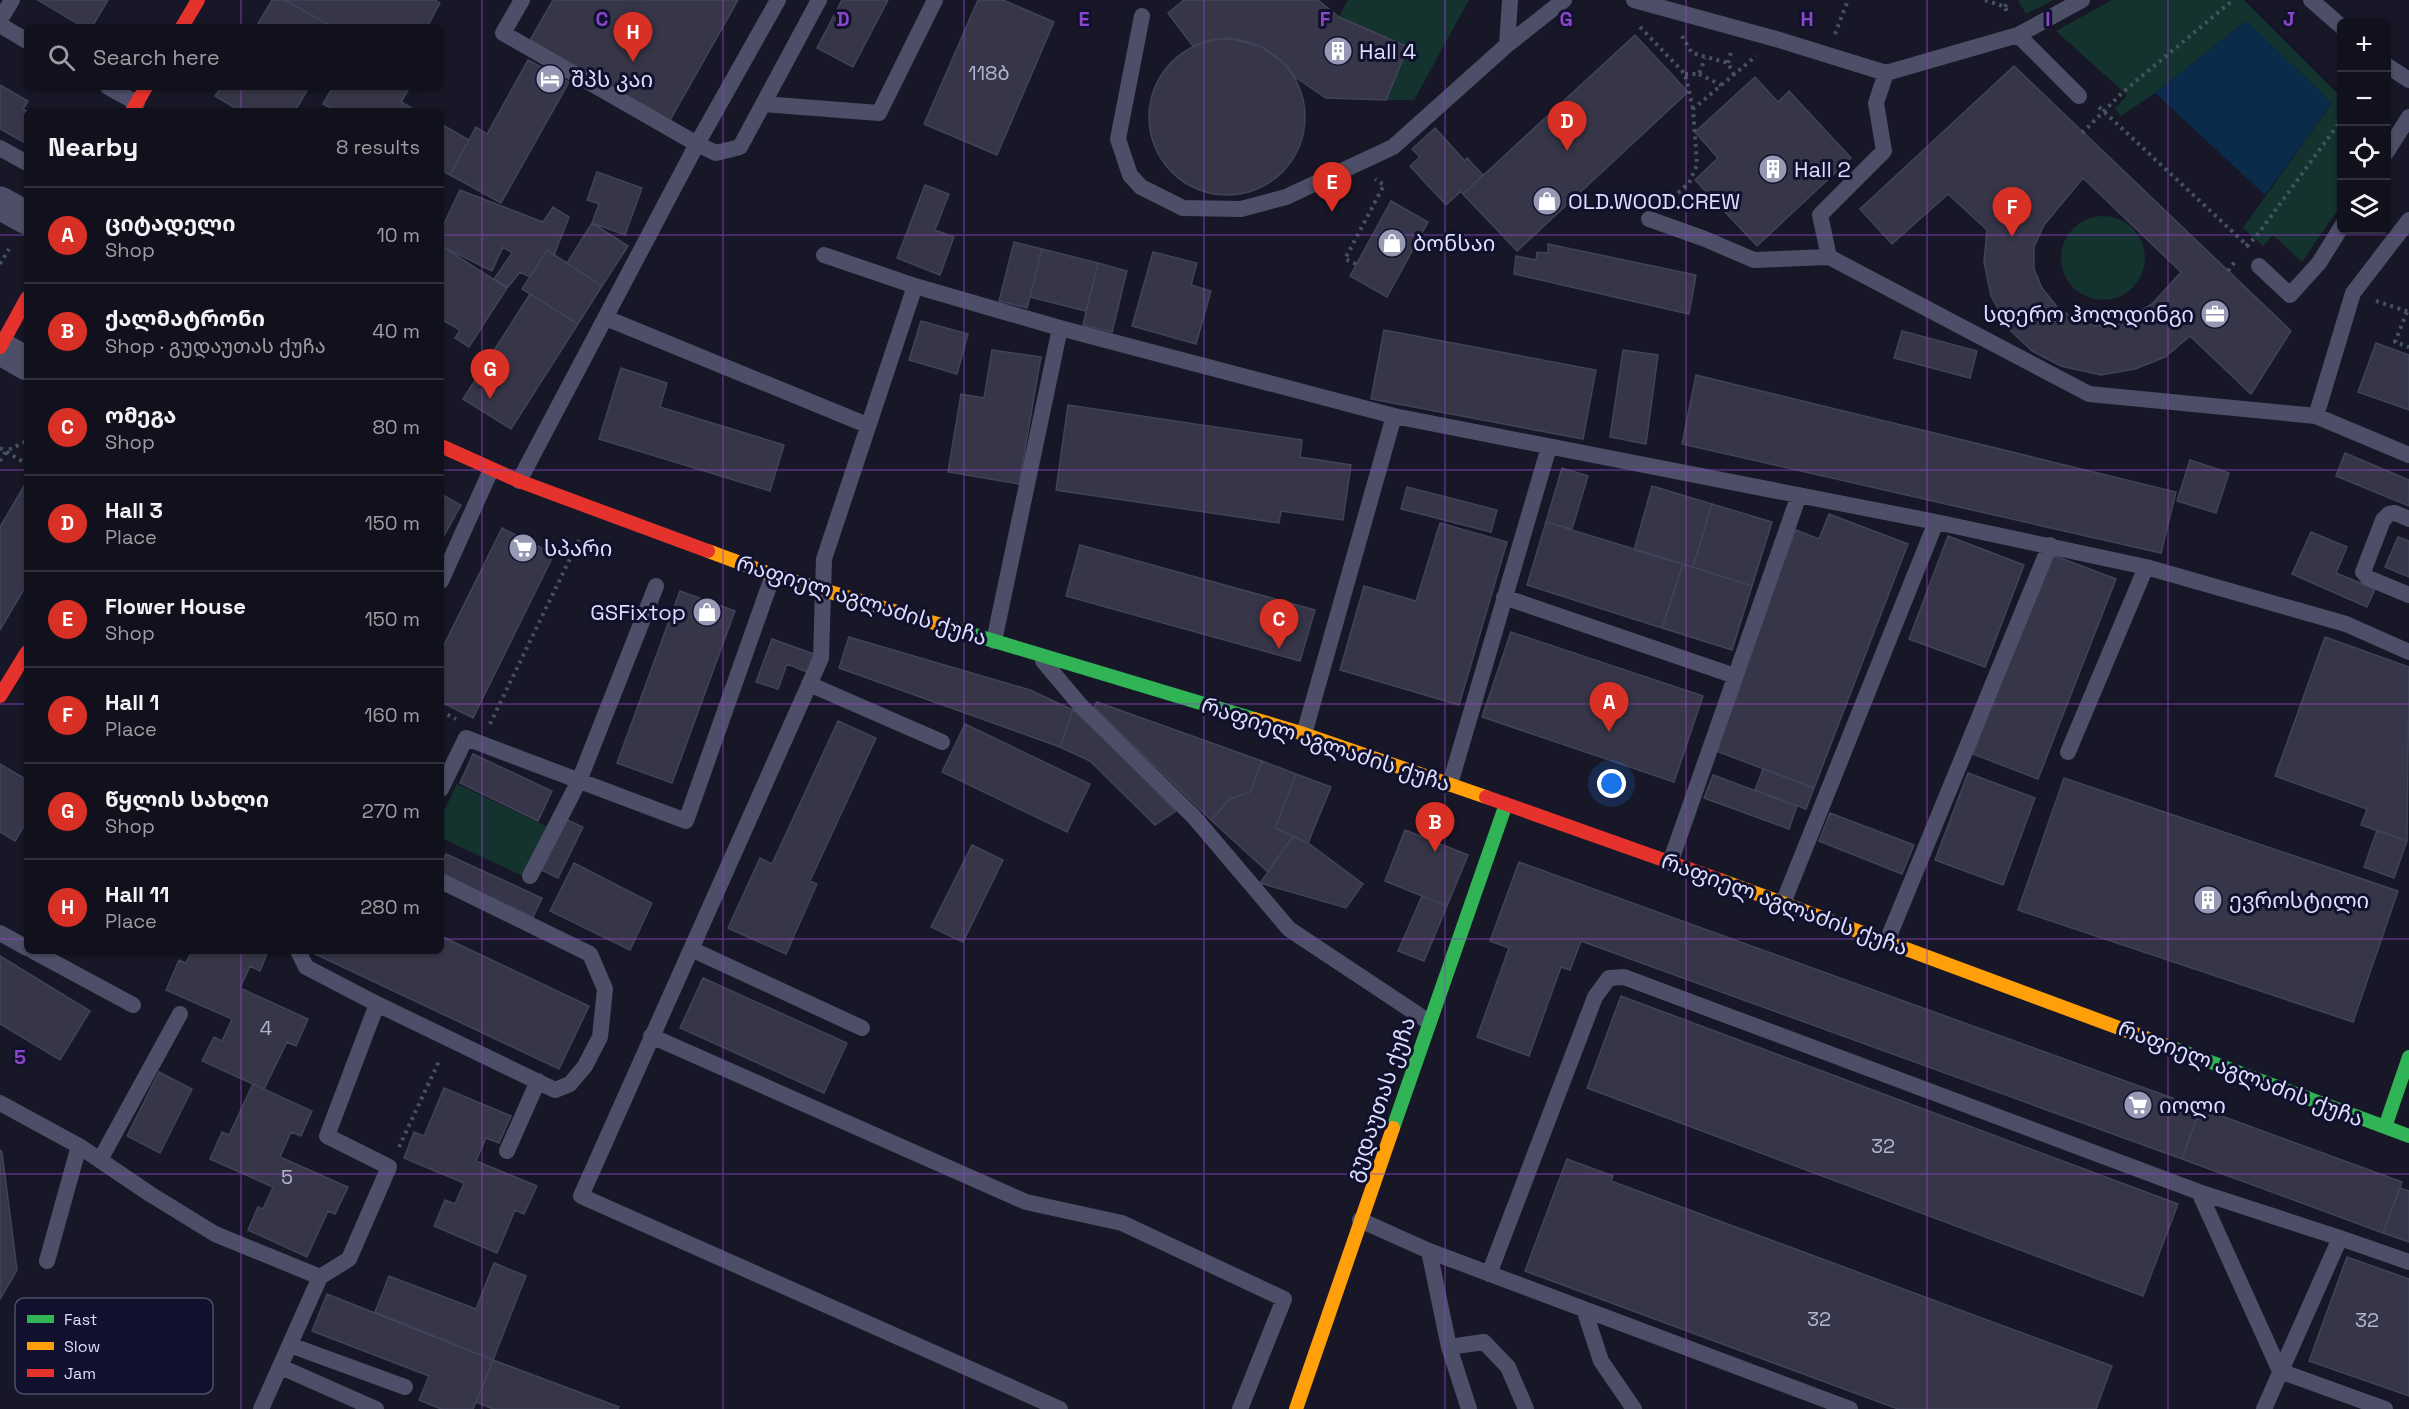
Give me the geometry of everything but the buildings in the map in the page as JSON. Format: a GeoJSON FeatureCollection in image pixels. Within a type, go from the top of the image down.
{"type":"FeatureCollection","features":[{"type":"Feature","properties":{"kind":"street"},"geometry":{"type":"LineString","coordinates":[[184,24],[198,0]]}},
{"type":"Feature","properties":{"kind":"street"},"geometry":{"type":"LineString","coordinates":[[134,107],[144,90]]}},
{"type":"Feature","properties":{"kind":"street"},"geometry":{"type":"LineString","coordinates":[[0,203],[24,216]]}},
{"type":"Feature","properties":{"kind":"street"},"geometry":{"type":"LineString","coordinates":[[24,303],[0,347],[24,361]]}},
{"type":"Feature","properties":{"kind":"street","name":"რაფიელ აგლაძის ქუჩა"},"geometry":{"type":"LineString","coordinates":[[444,447],[519,481],[773,575],[1304,734],[1450,784],[1887,941],[2409,1136]]}},
{"type":"Feature","properties":{"kind":"street"},"geometry":{"type":"LineString","coordinates":[[0,696],[24,657]]}},
{"type":"Feature","properties":{"kind":"street","name":"გუდაუთას ქუჩა"},"geometry":{"type":"LineString","coordinates":[[1296,1409],[1506,804]]}},
{"type":"Feature","properties":{"kind":"street"},"geometry":{"type":"LineString","coordinates":[[2385,1127],[2409,1057]]}},
{"type":"Feature","properties":{"kind":"lane"},"geometry":{"type":"LineString","coordinates":[[0,20],[12,0]]}},
{"type":"Feature","properties":{"kind":"lane"},"geometry":{"type":"LineString","coordinates":[[522,0],[503,33],[716,153],[740,147],[819,0]]}},
{"type":"Feature","properties":{"kind":"lane"},"geometry":{"type":"LineString","coordinates":[[519,481],[697,144],[778,0]]}},
{"type":"Feature","properties":{"kind":"lane"},"geometry":{"type":"LineString","coordinates":[[763,105],[879,113],[935,0]]}},
{"type":"Feature","properties":{"kind":"lane"},"geometry":{"type":"LineString","coordinates":[[1507,45],[1510,0]]}},
{"type":"Feature","properties":{"kind":"lane"},"geometry":{"type":"LineString","coordinates":[[1142,16],[1118,139],[1130,175],[1141,187],[1183,208],[1241,209],[1286,197],[1393,147],[1507,45],[1563,0]]}},
{"type":"Feature","properties":{"kind":"lane"},"geometry":{"type":"LineString","coordinates":[[1638,1],[1776,39],[1886,73],[2018,34],[2082,0]]}},
{"type":"Feature","properties":{"kind":"lane"},"geometry":{"type":"LineString","coordinates":[[2311,0],[2337,23]]}},
{"type":"Feature","properties":{"kind":"lane"},"geometry":{"type":"LineString","coordinates":[[0,26],[24,39]]}},
{"type":"Feature","properties":{"kind":"lane"},"geometry":{"type":"LineString","coordinates":[[2018,34],[2079,96]]}},
{"type":"Feature","properties":{"kind":"lane"},"geometry":{"type":"LineString","coordinates":[[2391,68],[2409,80]]}},
{"type":"Feature","properties":{"kind":"lane"},"geometry":{"type":"LineString","coordinates":[[1829,257],[1820,215],[1884,151],[1876,103],[1886,73]]}},
{"type":"Feature","properties":{"kind":"lane"},"geometry":{"type":"LineString","coordinates":[[112,90],[134,107]]}},
{"type":"Feature","properties":{"kind":"lane"},"geometry":{"type":"LineString","coordinates":[[2391,146],[2409,119]]}},
{"type":"Feature","properties":{"kind":"lane"},"geometry":{"type":"LineString","coordinates":[[0,148],[24,161]]}},
{"type":"Feature","properties":{"kind":"lane"},"geometry":{"type":"LineString","coordinates":[[1649,219],[1754,260],[1829,257],[2089,394],[2316,416],[2409,455]]}},
{"type":"Feature","properties":{"kind":"lane"},"geometry":{"type":"LineString","coordinates":[[2316,416],[2353,292],[2409,220]]}},
{"type":"Feature","properties":{"kind":"lane"},"geometry":{"type":"LineString","coordinates":[[2259,266],[2290,295],[2319,263],[2337,234]]}},
{"type":"Feature","properties":{"kind":"lane"},"geometry":{"type":"LineString","coordinates":[[824,255],[915,286],[1059,328],[1394,416],[1936,522],[2146,567],[2346,624],[2409,652]]}},
{"type":"Feature","properties":{"kind":"lane"},"geometry":{"type":"LineString","coordinates":[[915,286],[824,559],[820,658],[581,1196],[1060,1409]]}},
{"type":"Feature","properties":{"kind":"lane"},"geometry":{"type":"LineString","coordinates":[[606,318],[867,425]]}},
{"type":"Feature","properties":{"kind":"lane"},"geometry":{"type":"LineString","coordinates":[[994,641],[1059,328]]}},
{"type":"Feature","properties":{"kind":"lane"},"geometry":{"type":"LineString","coordinates":[[1304,734],[1394,416]]}},
{"type":"Feature","properties":{"kind":"lane"},"geometry":{"type":"LineString","coordinates":[[1450,784],[1549,447]]}},
{"type":"Feature","properties":{"kind":"lane"},"geometry":{"type":"LineString","coordinates":[[444,573],[491,470]]}},
{"type":"Feature","properties":{"kind":"lane"},"geometry":{"type":"LineString","coordinates":[[1670,863],[1799,495]]}},
{"type":"Feature","properties":{"kind":"lane"},"geometry":{"type":"LineString","coordinates":[[2409,519],[2395,513],[2389,514],[2383,520],[2363,572],[2368,578],[2409,595]]}},
{"type":"Feature","properties":{"kind":"lane"},"geometry":{"type":"LineString","coordinates":[[1783,903],[1936,522]]}},
{"type":"Feature","properties":{"kind":"lane"},"geometry":{"type":"LineString","coordinates":[[1887,941],[2050,545]]}},
{"type":"Feature","properties":{"kind":"lane"},"geometry":{"type":"LineString","coordinates":[[2068,752],[2146,567]]}},
{"type":"Feature","properties":{"kind":"lane"},"geometry":{"type":"LineString","coordinates":[[444,783],[466,738],[686,821],[773,575]]}},
{"type":"Feature","properties":{"kind":"lane"},"geometry":{"type":"LineString","coordinates":[[530,876],[579,781],[656,586]]}},
{"type":"Feature","properties":{"kind":"lane"},"geometry":{"type":"LineString","coordinates":[[1504,597],[1735,676]]}},
{"type":"Feature","properties":{"kind":"lane"},"geometry":{"type":"LineString","coordinates":[[1039,655],[1081,706],[1194,817],[1289,929],[1429,1022]]}},
{"type":"Feature","properties":{"kind":"lane"},"geometry":{"type":"LineString","coordinates":[[809,684],[942,742]]}},
{"type":"Feature","properties":{"kind":"lane"},"geometry":{"type":"LineString","coordinates":[[299,954],[306,968],[555,1090],[570,1084],[585,1066],[600,1037],[605,989],[590,954],[444,882]]}},
{"type":"Feature","properties":{"kind":"lane"},"geometry":{"type":"LineString","coordinates":[[0,933],[24,946]]}},
{"type":"Feature","properties":{"kind":"lane"},"geometry":{"type":"LineString","coordinates":[[691,949],[862,1028]]}},
{"type":"Feature","properties":{"kind":"lane"},"geometry":{"type":"LineString","coordinates":[[39,954],[133,1005]]}},
{"type":"Feature","properties":{"kind":"lane"},"geometry":{"type":"LineString","coordinates":[[1489,1274],[1595,997],[1609,978],[1624,977],[2199,1192],[2409,1262]]}},
{"type":"Feature","properties":{"kind":"lane"},"geometry":{"type":"LineString","coordinates":[[265,1408],[320,1277],[349,1259],[389,1167],[327,1136],[377,1004]]}},
{"type":"Feature","properties":{"kind":"lane"},"geometry":{"type":"LineString","coordinates":[[100,1160],[180,1014]]}},
{"type":"Feature","properties":{"kind":"lane"},"geometry":{"type":"LineString","coordinates":[[651,1036],[1026,1202],[1122,1223],[1284,1299],[1240,1409]]}},
{"type":"Feature","properties":{"kind":"lane"},"geometry":{"type":"LineString","coordinates":[[507,1151],[538,1081]]}},
{"type":"Feature","properties":{"kind":"lane"},"geometry":{"type":"LineString","coordinates":[[0,1103],[79,1146],[215,1234],[320,1277]]}},
{"type":"Feature","properties":{"kind":"lane"},"geometry":{"type":"LineString","coordinates":[[47,1261],[79,1146]]}},
{"type":"Feature","properties":{"kind":"lane"},"geometry":{"type":"LineString","coordinates":[[2199,1192],[2280,1371],[2385,1409]]}},
{"type":"Feature","properties":{"kind":"lane"},"geometry":{"type":"LineString","coordinates":[[1360,1220],[1407,1239],[1429,1251],[1850,1409]]}},
{"type":"Feature","properties":{"kind":"lane"},"geometry":{"type":"LineString","coordinates":[[2264,1409],[2340,1238]]}},
{"type":"Feature","properties":{"kind":"lane"},"geometry":{"type":"LineString","coordinates":[[1429,1251],[1449,1347],[1469,1409]]}},
{"type":"Feature","properties":{"kind":"lane"},"geometry":{"type":"LineString","coordinates":[[1584,1309],[1601,1361],[1634,1409]]}},
{"type":"Feature","properties":{"kind":"lane"},"geometry":{"type":"LineString","coordinates":[[1449,1347],[1484,1342],[1508,1367],[1526,1409]]}},
{"type":"Feature","properties":{"kind":"lane"},"geometry":{"type":"LineString","coordinates":[[290,1346],[405,1387]]}},
{"type":"Feature","properties":{"kind":"lane"},"geometry":{"type":"LineString","coordinates":[[281,1366],[376,1409]]}},
{"type":"Feature","properties":{"kind":"path"},"geometry":{"type":"LineString","coordinates":[[1828,55],[1848,0]]}},
{"type":"Feature","properties":{"kind":"path"},"geometry":{"type":"LineString","coordinates":[[1985,0],[2005,7],[2008,0]]}},
{"type":"Feature","properties":{"kind":"path"},"geometry":{"type":"LineString","coordinates":[[2082,133],[2104,110],[2233,0]]}},
{"type":"Feature","properties":{"kind":"path"},"geometry":{"type":"LineString","coordinates":[[1638,1],[1638,25],[1685,74],[1693,109],[1697,165],[1689,183],[1649,219]]}},
{"type":"Feature","properties":{"kind":"path"},"geometry":{"type":"LineString","coordinates":[[1667,8],[1692,53],[1728,63],[1734,75]]}},
{"type":"Feature","properties":{"kind":"path"},"geometry":{"type":"LineString","coordinates":[[1693,109],[1776,39]]}},
{"type":"Feature","properties":{"kind":"path"},"geometry":{"type":"LineString","coordinates":[[1699,74],[1705,58]]}},
{"type":"Feature","properties":{"kind":"path"},"geometry":{"type":"LineString","coordinates":[[1685,74],[1699,74],[1721,86]]}},
{"type":"Feature","properties":{"kind":"path"},"geometry":{"type":"LineString","coordinates":[[2079,96],[2104,110],[2248,244],[2259,266]]}},
{"type":"Feature","properties":{"kind":"path"},"geometry":{"type":"LineString","coordinates":[[2228,271],[2337,126]]}},
{"type":"Feature","properties":{"kind":"path"},"geometry":{"type":"LineString","coordinates":[[1355,164],[1384,185],[1345,259],[1356,264]]}},
{"type":"Feature","properties":{"kind":"path"},"geometry":{"type":"LineString","coordinates":[[0,264],[9,249]]}},
{"type":"Feature","properties":{"kind":"path"},"geometry":{"type":"LineString","coordinates":[[2407,312],[2395,342],[2409,347]]}},
{"type":"Feature","properties":{"kind":"path"},"geometry":{"type":"LineString","coordinates":[[0,461],[6,451],[24,442]]}},
{"type":"Feature","properties":{"kind":"path"},"geometry":{"type":"LineString","coordinates":[[0,448],[24,462]]}},
{"type":"Feature","properties":{"kind":"path"},"geometry":{"type":"LineString","coordinates":[[481,744],[579,540]]}},
{"type":"Feature","properties":{"kind":"path"},"geometry":{"type":"LineString","coordinates":[[389,1167],[450,1038]]}},
{"type":"Feature","properties":{"kind":"green space"},"geometry":{"type":"Polygon","coordinates":[[[1348,0],[1469,0],[1414,100],[1386,100],[1408,47],[1339,17],[1348,0]]]}},
{"type":"Feature","properties":{"kind":"green space"},"geometry":{"type":"Polygon","coordinates":[[[2018,0],[2053,0],[2026,14],[2018,0]]]}},
{"type":"Feature","properties":{"kind":"green space"},"geometry":{"type":"Polygon","coordinates":[[[2112,0],[2244,0],[2337,93],[2337,211],[2302,262],[2273,235],[2263,246],[2243,228],[2332,103],[2246,21],[2155,93],[2121,116],[2115,109],[2127,95],[2056,31],[2112,0]]]}},
{"type":"Feature","properties":{"kind":"green space"},"geometry":{"type":"Polygon","coordinates":[[[2095,216],[2111,216],[2127,223],[2138,234],[2145,250],[2142,274],[2133,288],[2111,300],[2095,300],[2079,293],[2068,282],[2061,266],[2061,250],[2068,234],[2079,223],[2095,216]]]}},
{"type":"Feature","properties":{"kind":"green space"},"geometry":{"type":"Polygon","coordinates":[[[457,784],[548,827],[525,877],[444,839],[444,811],[457,784]]]}},
{"type":"Feature","properties":{"kind":"water"},"geometry":{"type":"Polygon","coordinates":[[[2246,21],[2332,103],[2265,195],[2155,93],[2246,21]]]}},
{"type":"Feature","properties":{"kind":"traffic: fast"},"geometry":{"type":"LineString","coordinates":[[961,631],[1254,719]]}},
{"type":"Feature","properties":{"kind":"traffic: fast"},"geometry":{"type":"LineString","coordinates":[[1393,1128],[1506,804]]}},
{"type":"Feature","properties":{"kind":"traffic: fast"},"geometry":{"type":"LineString","coordinates":[[2173,1048],[2409,1136]]}},
{"type":"Feature","properties":{"kind":"traffic: fast"},"geometry":{"type":"LineString","coordinates":[[2385,1127],[2409,1057]]}},
{"type":"Feature","properties":{"kind":"traffic: slow"},"geometry":{"type":"LineString","coordinates":[[708,551],[773,575],[961,631]]}},
{"type":"Feature","properties":{"kind":"traffic: slow"},"geometry":{"type":"LineString","coordinates":[[1254,719],[1486,797]]}},
{"type":"Feature","properties":{"kind":"traffic: slow"},"geometry":{"type":"LineString","coordinates":[[1720,880],[2173,1048]]}},
{"type":"Feature","properties":{"kind":"traffic: slow"},"geometry":{"type":"LineString","coordinates":[[1296,1409],[1393,1128]]}},
{"type":"Feature","properties":{"kind":"traffic: jam"},"geometry":{"type":"LineString","coordinates":[[184,24],[198,0]]}},
{"type":"Feature","properties":{"kind":"traffic: jam"},"geometry":{"type":"LineString","coordinates":[[134,108],[144,90]]}},
{"type":"Feature","properties":{"kind":"traffic: jam"},"geometry":{"type":"LineString","coordinates":[[0,347],[24,303]]}},
{"type":"Feature","properties":{"kind":"traffic: jam"},"geometry":{"type":"LineString","coordinates":[[444,447],[519,481],[708,551]]}},
{"type":"Feature","properties":{"kind":"traffic: jam"},"geometry":{"type":"LineString","coordinates":[[0,696],[24,657]]}},
{"type":"Feature","properties":{"kind":"traffic: jam"},"geometry":{"type":"LineString","coordinates":[[1486,797],[1720,880]]}},
{"type":"Feature","properties":{"kind":"place","name":"Hall 4"},"geometry":{"type":"Point","coordinates":[1338,51]}},
{"type":"Feature","properties":{"kind":"place","name":"Hall 11"},"geometry":{"type":"Point","coordinates":[633,62]}},
{"type":"Feature","properties":{"kind":"place","name":"შპს კაი"},"geometry":{"type":"Point","coordinates":[550,79]}},
{"type":"Feature","properties":{"kind":"place","name":"Hall 3"},"geometry":{"type":"Point","coordinates":[1567,151]}},
{"type":"Feature","properties":{"kind":"place","name":"Hall 2"},"geometry":{"type":"Point","coordinates":[1773,169]}},
{"type":"Feature","properties":{"kind":"place","name":"OLD.WOOD.CREW"},"geometry":{"type":"Point","coordinates":[1547,201]}},
{"type":"Feature","properties":{"kind":"place","name":"Flower House"},"geometry":{"type":"Point","coordinates":[1332,212]}},
{"type":"Feature","properties":{"kind":"place","name":"Hall 1"},"geometry":{"type":"Point","coordinates":[2012,237]}},
{"type":"Feature","properties":{"kind":"place","name":"ბონსაი"},"geometry":{"type":"Point","coordinates":[1392,243]}},
{"type":"Feature","properties":{"kind":"place","name":"სდერო ჰოლდინგი"},"geometry":{"type":"Point","coordinates":[2215,314]}},
{"type":"Feature","properties":{"kind":"place","name":"წყლის სახლი"},"geometry":{"type":"Point","coordinates":[490,399]}},
{"type":"Feature","properties":{"kind":"place","name":"სპარი"},"geometry":{"type":"Point","coordinates":[523,548]}},
{"type":"Feature","properties":{"kind":"place","name":"GSFixtop"},"geometry":{"type":"Point","coordinates":[707,612]}},
{"type":"Feature","properties":{"kind":"place","name":"ომეგა"},"geometry":{"type":"Point","coordinates":[1279,649]}},
{"type":"Feature","properties":{"kind":"place","name":"ციტადელი"},"geometry":{"type":"Point","coordinates":[1609,732]}},
{"type":"Feature","properties":{"kind":"place","name":"ქალმატრონი"},"geometry":{"type":"Point","coordinates":[1435,852]}},
{"type":"Feature","properties":{"kind":"place","name":"ევროსტილი"},"geometry":{"type":"Point","coordinates":[2208,900]}},
{"type":"Feature","properties":{"kind":"place","name":"იოლი"},"geometry":{"type":"Point","coordinates":[2138,1105]}}]}
